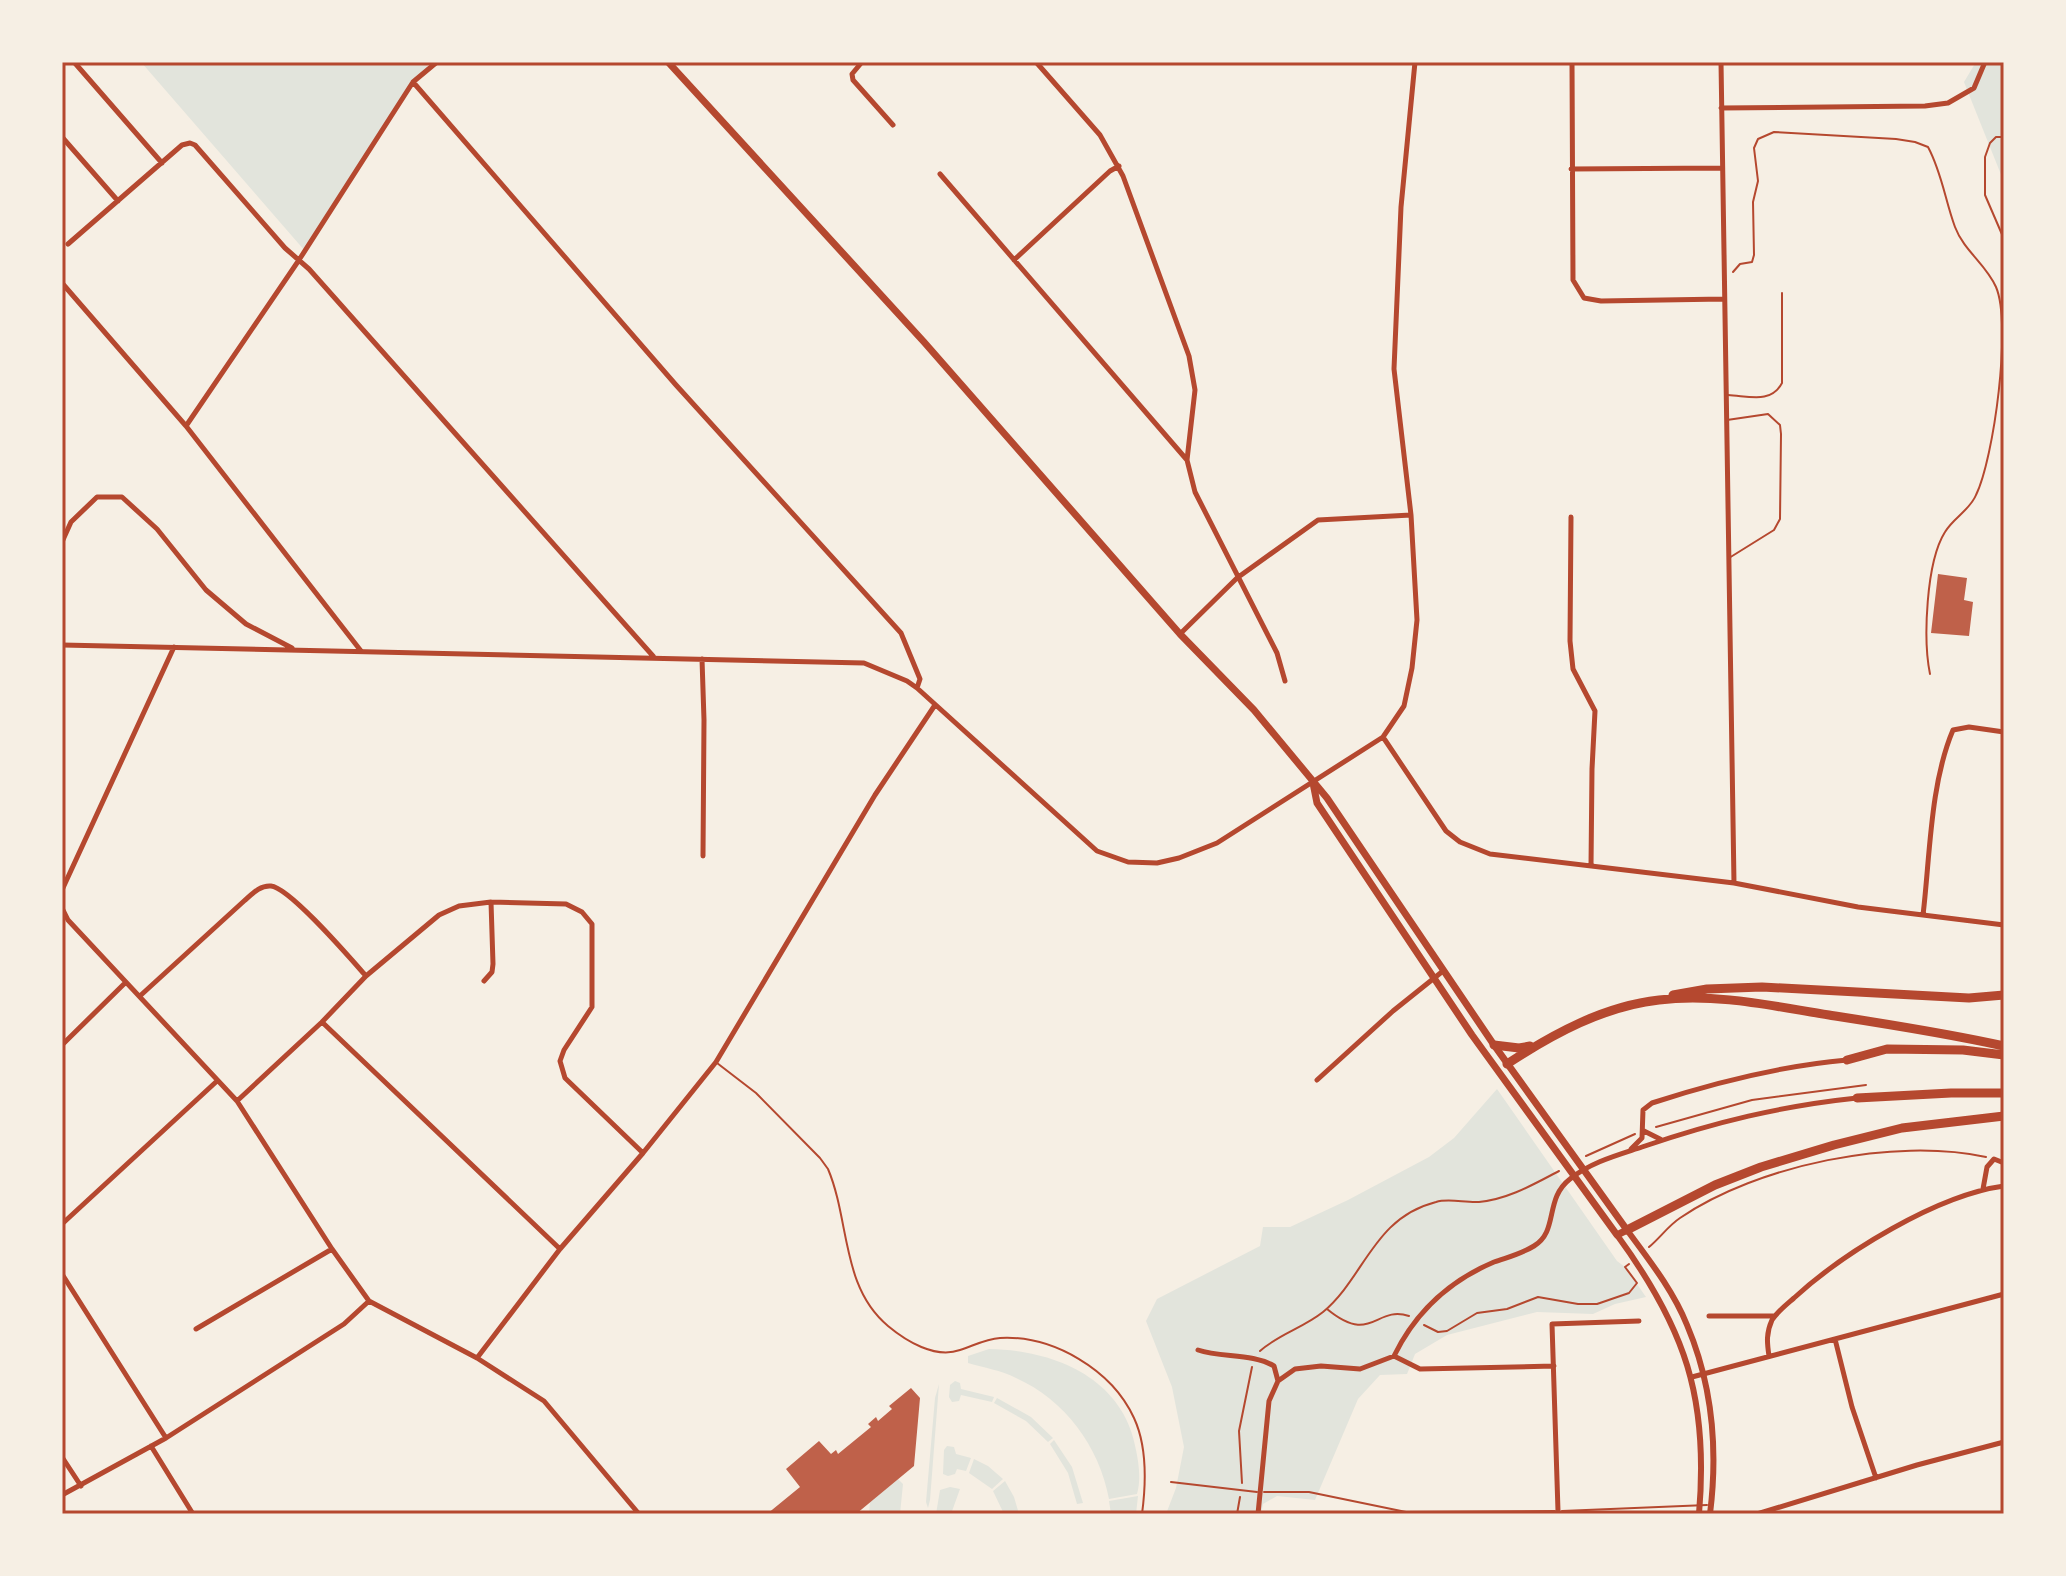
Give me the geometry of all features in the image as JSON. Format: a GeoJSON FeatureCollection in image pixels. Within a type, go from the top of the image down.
{"type":"FeatureCollection","features":[{"type":"Feature","properties":{"kind":"highway"},"geometry":{"type":"LineString","coordinates":[[1494,1045],[1526,1048],[1599,1015],[1684,991],[1738,987],[1969,998],[2004,995]]}},
{"type":"Feature","properties":{"kind":"highway"},"geometry":{"type":"LineString","coordinates":[[1658,1000],[1704,997],[1734,1000],[2004,1046]]}},
{"type":"Feature","properties":{"kind":"highway"},"geometry":{"type":"LineString","coordinates":[[1507,1064],[1548,1039]]}},
{"type":"Feature","properties":{"kind":"highway"},"geometry":{"type":"LineString","coordinates":[[1847,1060],[1887,1049],[1963,1050],[2004,1055]]}},
{"type":"Feature","properties":{"kind":"highway"},"geometry":{"type":"LineString","coordinates":[[1857,1098],[2004,1093]]}},
{"type":"Feature","properties":{"kind":"highway"},"geometry":{"type":"LineString","coordinates":[[1627,1230],[1729,1179],[1834,1145],[1902,1128],[2004,1116]]}},
{"type":"Feature","properties":{"kind":"main road"},"geometry":{"type":"LineString","coordinates":[[668,62],[924,342],[1180,634],[1254,710],[1327,798],[1507,1064],[1627,1230],[1617,1235],[1433,979],[1317,803],[1313,783]]}},
{"type":"Feature","properties":{"kind":"main road"},"geometry":{"type":"LineString","coordinates":[[1498,1070],[1507,1064]]}},
{"type":"Feature","properties":{"kind":"street"},"geometry":{"type":"LineString","coordinates":[[74,62],[162,163]]}},
{"type":"Feature","properties":{"kind":"street"},"geometry":{"type":"LineString","coordinates":[[186,426],[299,260],[413,82],[437,62]]}},
{"type":"Feature","properties":{"kind":"street"},"geometry":{"type":"LineString","coordinates":[[862,62],[852,74],[853,80],[893,125]]}},
{"type":"Feature","properties":{"kind":"street"},"geometry":{"type":"LineString","coordinates":[[1036,62],[1100,135],[1119,166],[1189,356],[1195,390],[1187,460],[1195,492],[1277,653],[1285,681]]}},
{"type":"Feature","properties":{"kind":"street"},"geometry":{"type":"LineString","coordinates":[[62,645],[864,663],[917,688],[1097,851],[1128,862],[1157,863],[1217,843],[1383,737],[1404,706],[1417,620],[1411,515],[1394,369],[1401,207],[1415,62]]}},
{"type":"Feature","properties":{"kind":"street"},"geometry":{"type":"LineString","coordinates":[[1572,62],[1573,280],[1584,298],[1601,301],[1724,299]]}},
{"type":"Feature","properties":{"kind":"street"},"geometry":{"type":"LineString","coordinates":[[1721,62],[1734,883]]}},
{"type":"Feature","properties":{"kind":"street"},"geometry":{"type":"LineString","coordinates":[[1721,108],[1925,106],[1948,103],[1974,88],[1985,62]]}},
{"type":"Feature","properties":{"kind":"street"},"geometry":{"type":"LineString","coordinates":[[413,82],[676,385],[901,633],[920,679],[917,688]]}},
{"type":"Feature","properties":{"kind":"street"},"geometry":{"type":"LineString","coordinates":[[62,137],[118,201]]}},
{"type":"Feature","properties":{"kind":"street"},"geometry":{"type":"LineString","coordinates":[[68,244],[182,145],[195,145],[654,657]]}},
{"type":"Feature","properties":{"kind":"street"},"geometry":{"type":"LineString","coordinates":[[1014,260],[1119,166]]}},
{"type":"Feature","properties":{"kind":"street"},"geometry":{"type":"LineString","coordinates":[[1571,169],[1722,168]]}},
{"type":"Feature","properties":{"kind":"street"},"geometry":{"type":"LineString","coordinates":[[940,174],[1187,460]]}},
{"type":"Feature","properties":{"kind":"street"},"geometry":{"type":"LineString","coordinates":[[62,283],[186,426],[361,651]]}},
{"type":"Feature","properties":{"kind":"street"},"geometry":{"type":"LineString","coordinates":[[62,542],[71,522],[97,497],[122,497],[157,529],[216,598],[246,624],[296,650]]}},
{"type":"Feature","properties":{"kind":"street"},"geometry":{"type":"LineString","coordinates":[[1180,634],[1237,578],[1318,520],[1411,515]]}},
{"type":"Feature","properties":{"kind":"street"},"geometry":{"type":"LineString","coordinates":[[1571,517],[1570,641],[1573,669],[1595,711],[1591,866]]}},
{"type":"Feature","properties":{"kind":"street"},"geometry":{"type":"LineString","coordinates":[[62,890],[174,647]]}},
{"type":"Feature","properties":{"kind":"street"},"geometry":{"type":"LineString","coordinates":[[702,659],[703,856]]}},
{"type":"Feature","properties":{"kind":"street"},"geometry":{"type":"LineString","coordinates":[[477,1358],[560,1249],[716,1062],[875,795],[935,705]]}},
{"type":"Feature","properties":{"kind":"street"},"geometry":{"type":"LineString","coordinates":[[1923,915],[1938,785],[1945,749],[1953,730],[1969,727],[2004,732]]}},
{"type":"Feature","properties":{"kind":"street"},"geometry":{"type":"LineString","coordinates":[[1383,737],[1439,823],[1460,842],[1490,854],[1734,883],[1858,907],[2004,925]]}},
{"type":"Feature","properties":{"kind":"street"},"geometry":{"type":"LineString","coordinates":[[141,995],[244,901],[261,887],[269,886],[290,896],[366,976]]}},
{"type":"Feature","properties":{"kind":"street"},"geometry":{"type":"LineString","coordinates":[[237,1101],[322,1022],[366,976],[439,915],[459,906],[491,902],[566,904],[582,912],[592,924],[592,1007],[564,1050],[560,1061],[565,1078],[643,1153]]}},
{"type":"Feature","properties":{"kind":"street"},"geometry":{"type":"LineString","coordinates":[[484,981],[492,972],[493,964],[491,902]]}},
{"type":"Feature","properties":{"kind":"street"},"geometry":{"type":"LineString","coordinates":[[62,908],[68,920],[125,983],[141,995],[237,1101],[369,1301],[477,1358],[544,1401],[639,1514]]}},
{"type":"Feature","properties":{"kind":"street"},"geometry":{"type":"LineString","coordinates":[[1317,1080],[1393,1011],[1443,971]]}},
{"type":"Feature","properties":{"kind":"street"},"geometry":{"type":"LineString","coordinates":[[62,1045],[125,983]]}},
{"type":"Feature","properties":{"kind":"street"},"geometry":{"type":"LineString","coordinates":[[322,1022],[560,1249]]}},
{"type":"Feature","properties":{"kind":"street"},"geometry":{"type":"LineString","coordinates":[[1631,1150],[1644,1131],[1641,1113],[1652,1103],[1746,1075],[1847,1060]]}},
{"type":"Feature","properties":{"kind":"street"},"geometry":{"type":"LineString","coordinates":[[62,1224],[217,1081]]}},
{"type":"Feature","properties":{"kind":"street"},"geometry":{"type":"LineString","coordinates":[[1258,1514],[1269,1401],[1278,1381],[1295,1369],[1321,1366],[1360,1369],[1394,1356],[1415,1320],[1440,1293],[1465,1276],[1538,1244],[1548,1229],[1552,1204],[1561,1187],[1590,1166],[1741,1116],[1857,1098]]}},
{"type":"Feature","properties":{"kind":"street"},"geometry":{"type":"LineString","coordinates":[[1644,1131],[1662,1140]]}},
{"type":"Feature","properties":{"kind":"street"},"geometry":{"type":"LineString","coordinates":[[1983,1189],[1987,1167],[1994,1159],[2004,1163]]}},
{"type":"Feature","properties":{"kind":"street"},"geometry":{"type":"LineString","coordinates":[[1769,1356],[1767,1340],[1774,1316],[1806,1286],[1862,1246],[1910,1219],[1983,1189],[2004,1186]]}},
{"type":"Feature","properties":{"kind":"street"},"geometry":{"type":"LineString","coordinates":[[1627,1230],[1687,1324],[1704,1374],[1713,1436],[1710,1514]]}},
{"type":"Feature","properties":{"kind":"street"},"geometry":{"type":"LineString","coordinates":[[1617,1235],[1671,1319],[1692,1377],[1702,1439],[1699,1514]]}},
{"type":"Feature","properties":{"kind":"street"},"geometry":{"type":"LineString","coordinates":[[196,1329],[332,1249]]}},
{"type":"Feature","properties":{"kind":"street"},"geometry":{"type":"LineString","coordinates":[[62,1274],[166,1438]]}},
{"type":"Feature","properties":{"kind":"street"},"geometry":{"type":"LineString","coordinates":[[1692,1377],[2004,1294]]}},
{"type":"Feature","properties":{"kind":"street"},"geometry":{"type":"LineString","coordinates":[[62,1495],[166,1438],[344,1324],[369,1301]]}},
{"type":"Feature","properties":{"kind":"street"},"geometry":{"type":"LineString","coordinates":[[1709,1316],[1774,1316]]}},
{"type":"Feature","properties":{"kind":"street"},"geometry":{"type":"LineString","coordinates":[[1558,1511],[1552,1324],[1639,1321]]}},
{"type":"Feature","properties":{"kind":"street"},"geometry":{"type":"LineString","coordinates":[[1835,1339],[1852,1407],[1876,1478]]}},
{"type":"Feature","properties":{"kind":"street"},"geometry":{"type":"LineString","coordinates":[[1198,1350],[1212,1355],[1263,1360],[1274,1366],[1278,1381]]}},
{"type":"Feature","properties":{"kind":"street"},"geometry":{"type":"LineString","coordinates":[[1394,1356],[1420,1369],[1554,1366]]}},
{"type":"Feature","properties":{"kind":"street"},"geometry":{"type":"LineString","coordinates":[[1757,1514],[2004,1442]]}},
{"type":"Feature","properties":{"kind":"street"},"geometry":{"type":"LineString","coordinates":[[151,1446],[193,1514]]}},
{"type":"Feature","properties":{"kind":"street"},"geometry":{"type":"LineString","coordinates":[[62,1457],[81,1486]]}},
{"type":"Feature","properties":{"kind":"lane"},"geometry":{"type":"LineString","coordinates":[[1726,395],[1767,397],[1777,393],[1782,383],[1782,293]]}},
{"type":"Feature","properties":{"kind":"lane"},"geometry":{"type":"LineString","coordinates":[[1726,420],[1768,414],[1780,425],[1781,434],[1780,519],[1774,530],[1728,558]]}},
{"type":"Feature","properties":{"kind":"lane"},"geometry":{"type":"LineString","coordinates":[[716,1062],[756,1093],[828,1169],[857,1279],[864,1298],[878,1317],[905,1338],[939,1352],[960,1350],[1000,1338],[1022,1340],[1057,1349],[1098,1373],[1124,1401],[1135,1419],[1143,1458],[1142,1514]]}},
{"type":"Feature","properties":{"kind":"lane"},"geometry":{"type":"LineString","coordinates":[[1171,1482],[1259,1492],[1309,1492],[1406,1512],[1558,1511],[1711,1504]]}},
{"type":"Feature","properties":{"kind":"path"},"geometry":{"type":"LineString","coordinates":[[1724,273],[1732,273],[1740,264],[1752,262],[1754,255],[1753,202],[1758,181],[1754,148],[1758,139],[1774,132],[1896,139],[1928,147],[1943,181],[1954,227],[1961,242],[1993,280],[2002,298],[2000,375],[1989,452],[1974,500],[1945,530],[1937,548],[1926,638],[1930,674]]}},
{"type":"Feature","properties":{"kind":"path"},"geometry":{"type":"LineString","coordinates":[[2004,137],[1996,137],[1990,143],[1983,168],[1987,185],[1985,195],[2004,239]]}},
{"type":"Feature","properties":{"kind":"path"},"geometry":{"type":"LineString","coordinates":[[1643,1252],[1680,1218],[1712,1200],[1756,1181],[1845,1156],[1926,1152],[1969,1153],[1994,1159]]}},
{"type":"Feature","properties":{"kind":"path"},"geometry":{"type":"LineString","coordinates":[[1237,1514],[1242,1490],[1239,1431],[1245,1389],[1254,1359],[1275,1337],[1301,1326],[1326,1308],[1355,1326],[1367,1326],[1401,1313],[1438,1332],[1447,1331],[1477,1313],[1507,1309],[1538,1297],[1578,1304],[1614,1300],[1629,1293],[1637,1283],[1625,1267],[1635,1259]]}},
{"type":"Feature","properties":{"kind":"shaded area"},"geometry":{"type":"Polygon","coordinates":[[[141,62],[424,62],[429,68],[413,82],[305,251],[141,62]]]}},
{"type":"Feature","properties":{"kind":"shaded area"},"geometry":{"type":"Polygon","coordinates":[[[1976,62],[2004,62],[2004,182],[1964,82],[1976,62]]]}},
{"type":"Feature","properties":{"kind":"shaded area"},"geometry":{"type":"Polygon","coordinates":[[[1497,1089],[1617,1261],[1625,1267],[1646,1297],[1615,1304],[1593,1314],[1537,1312],[1447,1335],[1415,1354],[1407,1374],[1380,1375],[1358,1399],[1315,1500],[1277,1496],[1263,1504],[1261,1514],[1166,1514],[1176,1488],[1184,1447],[1172,1387],[1146,1321],[1157,1299],[1260,1246],[1263,1227],[1290,1227],[1429,1157],[1454,1138],[1497,1089]]]}},
{"type":"Feature","properties":{"kind":"shaded area"},"geometry":{"type":"Polygon","coordinates":[[[989,1349],[1038,1355],[1061,1362],[1101,1387],[1117,1404],[1129,1425],[1139,1466],[1137,1494],[1109,1499],[1088,1443],[1050,1399],[1010,1375],[968,1363],[968,1356],[989,1349]]]}},
{"type":"Feature","properties":{"kind":"shaded area"},"geometry":{"type":"Polygon","coordinates":[[[955,1381],[960,1383],[961,1389],[994,1397],[992,1402],[961,1395],[959,1401],[952,1402],[950,1385],[955,1381]]]}},
{"type":"Feature","properties":{"kind":"shaded area"},"geometry":{"type":"Polygon","coordinates":[[[939,1384],[930,1500],[928,1508],[935,1398],[939,1384]]]}},
{"type":"Feature","properties":{"kind":"shaded area"},"geometry":{"type":"Polygon","coordinates":[[[997,1398],[1031,1417],[1053,1438],[1048,1442],[1026,1421],[994,1403],[997,1398]]]}},
{"type":"Feature","properties":{"kind":"shaded area"},"geometry":{"type":"Polygon","coordinates":[[[1054,1440],[1072,1467],[1083,1503],[1077,1504],[1068,1473],[1050,1444],[1054,1440]]]}},
{"type":"Feature","properties":{"kind":"shaded area"},"geometry":{"type":"Polygon","coordinates":[[[947,1446],[954,1447],[956,1454],[971,1458],[966,1471],[957,1469],[955,1474],[943,1474],[944,1450],[947,1446]]]}},
{"type":"Feature","properties":{"kind":"shaded area"},"geometry":{"type":"Polygon","coordinates":[[[974,1459],[1003,1479],[992,1489],[969,1473],[974,1459]]]}},
{"type":"Feature","properties":{"kind":"shaded area"},"geometry":{"type":"Polygon","coordinates":[[[898,1479],[903,1484],[900,1514],[869,1514],[870,1502],[898,1479]]]}},
{"type":"Feature","properties":{"kind":"shaded area"},"geometry":{"type":"Polygon","coordinates":[[[1005,1481],[1019,1514],[1004,1514],[993,1491],[1005,1481]]]}},
{"type":"Feature","properties":{"kind":"shaded area"},"geometry":{"type":"Polygon","coordinates":[[[950,1487],[960,1489],[951,1514],[936,1514],[940,1490],[950,1487]]]}},
{"type":"Feature","properties":{"kind":"shaded area"},"geometry":{"type":"Polygon","coordinates":[[[1138,1496],[1136,1514],[1111,1514],[1109,1501],[1138,1496]]]}},
{"type":"Feature","properties":{"kind":"building"},"geometry":{"type":"Polygon","coordinates":[[[1938,574],[1967,578],[1964,600],[1973,602],[1969,636],[1931,633],[1938,574]]]}},
{"type":"Feature","properties":{"kind":"building"},"geometry":{"type":"Polygon","coordinates":[[[911,1388],[920,1398],[914,1466],[856,1514],[767,1514],[800,1487],[786,1469],[819,1441],[831,1454],[836,1450],[838,1454],[871,1427],[868,1424],[876,1417],[878,1421],[892,1409],[889,1406],[911,1388]]]}}]}
